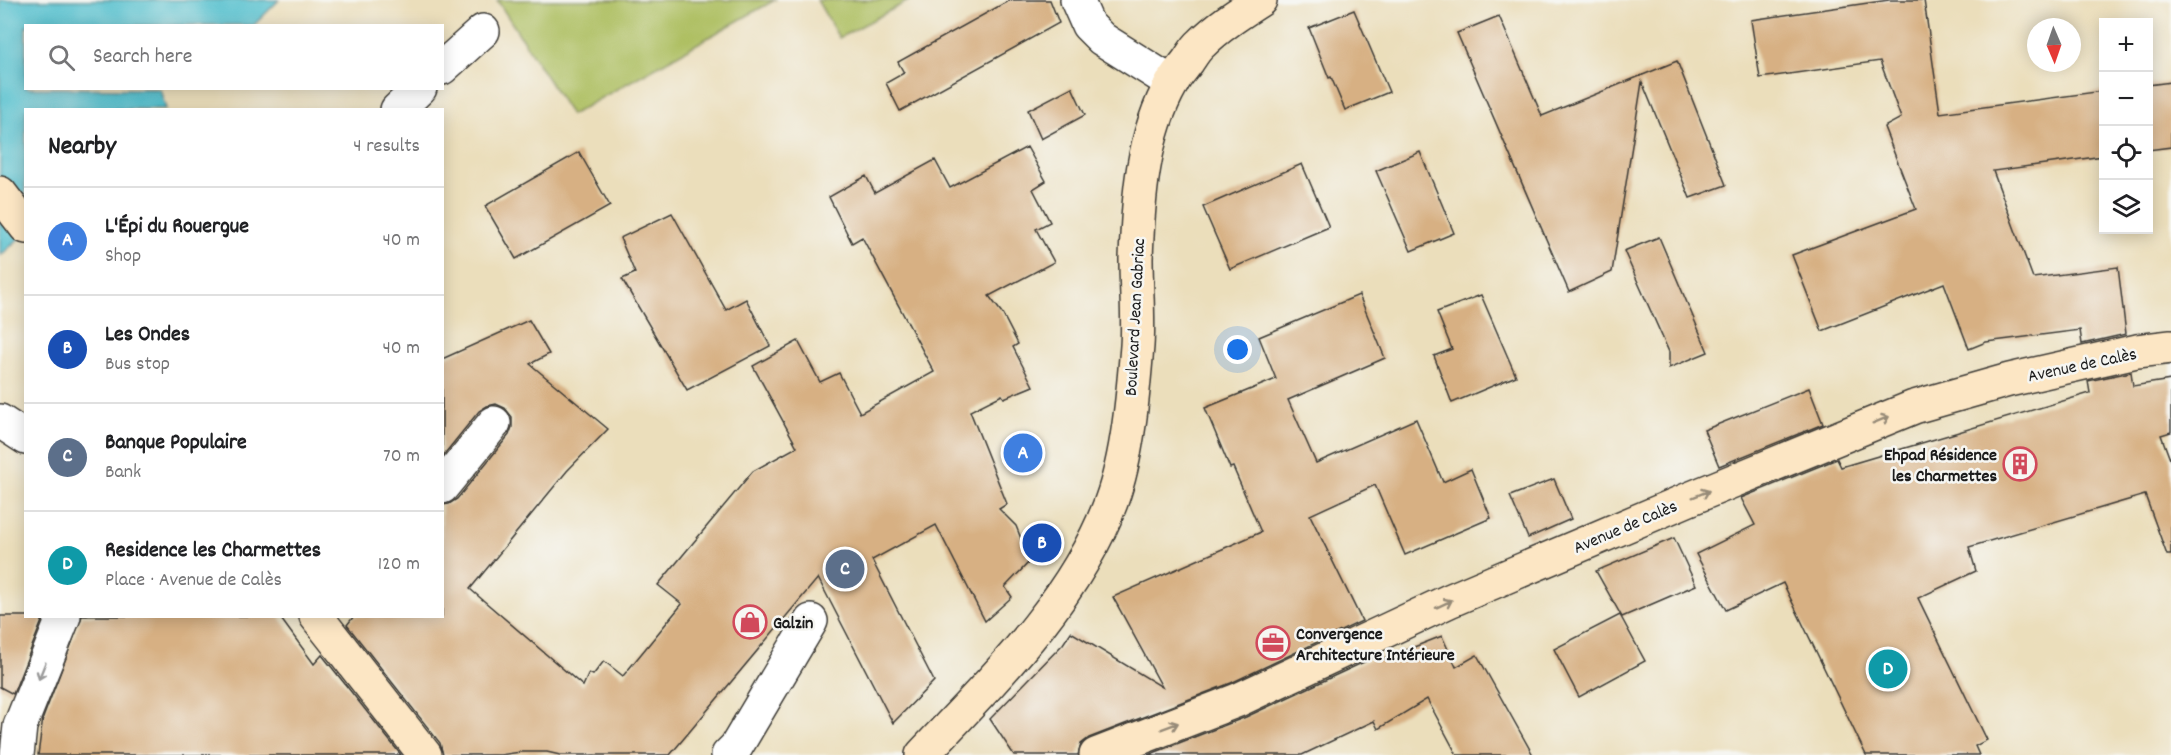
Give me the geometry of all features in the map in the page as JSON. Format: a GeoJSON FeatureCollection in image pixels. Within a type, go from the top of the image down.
{"type":"FeatureCollection","features":[{"type":"Feature","properties":{"kind":"street"},"geometry":{"type":"LineString","coordinates":[[1077,0],[1088,25],[1102,39],[1172,83]]}},
{"type":"Feature","properties":{"kind":"street","name":"Boulevard Jean Gabriac"},"geometry":{"type":"LineString","coordinates":[[922,755],[998,676],[1051,608],[1090,550],[1112,501],[1127,438],[1137,344],[1136,259],[1143,175],[1153,127],[1172,83],[1200,44],[1228,20],[1260,0]]}},
{"type":"Feature","properties":{"kind":"street"},"geometry":{"type":"LineString","coordinates":[[444,66],[483,31]]}},
{"type":"Feature","properties":{"kind":"street"},"geometry":{"type":"LineString","coordinates":[[399,108],[418,90]]}},
{"type":"Feature","properties":{"kind":"street"},"geometry":{"type":"LineString","coordinates":[[0,193],[24,224]]}},
{"type":"Feature","properties":{"kind":"street","name":"Avenue de Calès"},"geometry":{"type":"LineString","coordinates":[[1096,755],[1238,700],[1449,601],[1914,407],[2008,380],[2137,351],[2171,347]]}},
{"type":"Feature","properties":{"kind":"street"},"geometry":{"type":"LineString","coordinates":[[0,421],[24,437]]}},
{"type":"Feature","properties":{"kind":"street"},"geometry":{"type":"LineString","coordinates":[[444,485],[494,423]]}},
{"type":"Feature","properties":{"kind":"street"},"geometry":{"type":"LineString","coordinates":[[12,739],[63,618]]}},
{"type":"Feature","properties":{"kind":"street"},"geometry":{"type":"LineString","coordinates":[[728,755],[736,747],[811,621]]}},
{"type":"Feature","properties":{"kind":"street"},"geometry":{"type":"LineString","coordinates":[[328,622],[424,755]]}},
{"type":"Feature","properties":{"kind":"green space"},"geometry":{"type":"Polygon","coordinates":[[[497,0],[775,0],[571,115],[497,0]]]}},
{"type":"Feature","properties":{"kind":"green space"},"geometry":{"type":"Polygon","coordinates":[[[817,0],[910,0],[839,38],[817,0]]]}},
{"type":"Feature","properties":{"kind":"water"},"geometry":{"type":"Polygon","coordinates":[[[0,0],[279,0],[255,24],[24,24],[24,90],[160,90],[166,108],[24,108],[24,234],[0,256],[0,0]]]}},
{"type":"Feature","properties":{"kind":"building"},"geometry":{"type":"Polygon","coordinates":[[[1010,0],[1050,0],[1059,23],[900,111],[886,83],[904,73],[898,62],[1010,0]]]}},
{"type":"Feature","properties":{"kind":"building"},"geometry":{"type":"Polygon","coordinates":[[[1889,0],[1924,0],[1940,113],[2099,92],[2099,157],[1993,171],[2033,278],[2118,267],[2126,334],[2082,344],[2080,330],[1986,342],[1969,349],[1944,283],[1822,331],[1792,255],[1916,209],[1884,127],[1901,118],[1880,61],[1760,78],[1751,20],[1889,0]]]}},
{"type":"Feature","properties":{"kind":"building"},"geometry":{"type":"Polygon","coordinates":[[[1354,10],[1389,92],[1345,110],[1309,28],[1354,10]]]}},
{"type":"Feature","properties":{"kind":"building"},"geometry":{"type":"Polygon","coordinates":[[[1499,16],[1542,116],[1677,61],[1726,185],[1690,198],[1642,82],[1612,272],[1569,292],[1457,33],[1499,16]]]}},
{"type":"Feature","properties":{"kind":"building"},"geometry":{"type":"Polygon","coordinates":[[[2171,82],[2171,147],[2153,149],[2153,84],[2171,82]]]}},
{"type":"Feature","properties":{"kind":"building"},"geometry":{"type":"Polygon","coordinates":[[[1072,87],[1085,115],[1041,139],[1028,110],[1072,87]]]}},
{"type":"Feature","properties":{"kind":"building"},"geometry":{"type":"Polygon","coordinates":[[[1027,147],[1046,181],[1033,189],[1050,222],[1036,229],[1054,262],[989,296],[1002,313],[1018,344],[1013,347],[1033,386],[1004,398],[1002,395],[970,411],[1007,504],[999,509],[1016,526],[1030,561],[1005,587],[1012,597],[985,621],[936,525],[872,560],[934,681],[893,723],[818,578],[670,755],[560,755],[547,752],[521,752],[500,755],[443,755],[440,743],[347,625],[352,618],[444,618],[444,505],[457,499],[509,435],[512,417],[505,408],[496,404],[487,406],[479,411],[444,455],[444,358],[529,320],[549,354],[530,364],[608,429],[567,471],[470,589],[583,686],[589,673],[593,675],[604,661],[623,676],[682,604],[658,585],[753,471],[797,447],[753,366],[798,341],[820,382],[839,373],[860,413],[934,372],[862,237],[852,243],[829,197],[866,176],[875,193],[935,160],[950,188],[1027,147]]]}},
{"type":"Feature","properties":{"kind":"building"},"geometry":{"type":"Polygon","coordinates":[[[579,152],[610,206],[516,259],[485,206],[579,152]]]}},
{"type":"Feature","properties":{"kind":"building"},"geometry":{"type":"Polygon","coordinates":[[[1420,152],[1454,233],[1411,251],[1376,171],[1420,152]]]}},
{"type":"Feature","properties":{"kind":"building"},"geometry":{"type":"Polygon","coordinates":[[[1302,164],[1329,227],[1230,269],[1203,207],[1302,164]]]}},
{"type":"Feature","properties":{"kind":"building"},"geometry":{"type":"Polygon","coordinates":[[[672,213],[726,310],[746,299],[770,346],[687,390],[622,279],[635,273],[620,238],[672,213]]]}},
{"type":"Feature","properties":{"kind":"building"},"geometry":{"type":"Polygon","coordinates":[[[1659,237],[1708,352],[1669,368],[1669,352],[1624,251],[1659,237]]]}},
{"type":"Feature","properties":{"kind":"building"},"geometry":{"type":"Polygon","coordinates":[[[1359,295],[1385,358],[1288,400],[1316,463],[1416,419],[1443,482],[1471,469],[1491,518],[1405,555],[1375,485],[1310,515],[1362,621],[1231,683],[1089,738],[1081,744],[1078,755],[1014,755],[990,719],[1063,644],[1071,632],[1162,687],[1113,597],[1261,532],[1233,467],[1230,468],[1205,408],[1276,379],[1259,337],[1359,295]]]}},
{"type":"Feature","properties":{"kind":"building"},"geometry":{"type":"Polygon","coordinates":[[[1481,295],[1516,376],[1452,403],[1434,356],[1452,349],[1437,312],[1481,295]]]}},
{"type":"Feature","properties":{"kind":"building"},"geometry":{"type":"Polygon","coordinates":[[[2131,372],[2133,386],[2171,380],[2171,432],[2161,435],[2171,462],[2171,555],[2167,555],[2145,495],[1969,547],[1976,571],[1918,598],[1987,740],[1975,746],[1979,755],[1866,755],[1783,583],[1726,610],[1696,554],[1755,525],[1741,498],[1837,459],[1841,467],[2090,393],[2088,381],[2131,372]]]}},
{"type":"Feature","properties":{"kind":"building"},"geometry":{"type":"Polygon","coordinates":[[[1809,388],[1823,424],[1719,466],[1704,430],[1809,388]]]}},
{"type":"Feature","properties":{"kind":"building"},"geometry":{"type":"Polygon","coordinates":[[[1554,479],[1571,519],[1528,538],[1510,496],[1554,479]]]}},
{"type":"Feature","properties":{"kind":"building"},"geometry":{"type":"Polygon","coordinates":[[[1674,538],[1696,585],[1622,617],[1596,571],[1674,538]]]}},
{"type":"Feature","properties":{"kind":"building"},"geometry":{"type":"Polygon","coordinates":[[[1620,615],[1645,661],[1579,697],[1554,649],[1620,615]]]}},
{"type":"Feature","properties":{"kind":"building"},"geometry":{"type":"Polygon","coordinates":[[[0,616],[43,618],[13,694],[0,687],[0,616]]]}},
{"type":"Feature","properties":{"kind":"building"},"geometry":{"type":"Polygon","coordinates":[[[81,618],[280,618],[314,664],[322,655],[401,755],[38,755],[43,718],[81,618]]]}},
{"type":"Feature","properties":{"kind":"building"},"geometry":{"type":"Polygon","coordinates":[[[1442,636],[1456,667],[1477,655],[1533,755],[1457,755],[1427,699],[1378,729],[1374,721],[1302,755],[1148,755],[1246,717],[1379,655],[1381,660],[1442,636]]]}},
{"type":"Feature","properties":{"kind":"place","name":"L'Épi du Rouergue"},"geometry":{"type":"Point","coordinates":[1023,453]}},
{"type":"Feature","properties":{"kind":"place","name":"Ehpad Résidence les Charmettes"},"geometry":{"type":"Point","coordinates":[2020,464]}},
{"type":"Feature","properties":{"kind":"place","name":"Les Ondes"},"geometry":{"type":"Point","coordinates":[1042,543]}},
{"type":"Feature","properties":{"kind":"place","name":"Banque Populaire"},"geometry":{"type":"Point","coordinates":[845,569]}},
{"type":"Feature","properties":{"kind":"place","name":"Galzin"},"geometry":{"type":"Point","coordinates":[750,622]}},
{"type":"Feature","properties":{"kind":"place","name":"Convergence Architecture Intérieure"},"geometry":{"type":"Point","coordinates":[1273,643]}},
{"type":"Feature","properties":{"kind":"place","name":"Residence les Charmettes"},"geometry":{"type":"Point","coordinates":[1888,669]}}]}
